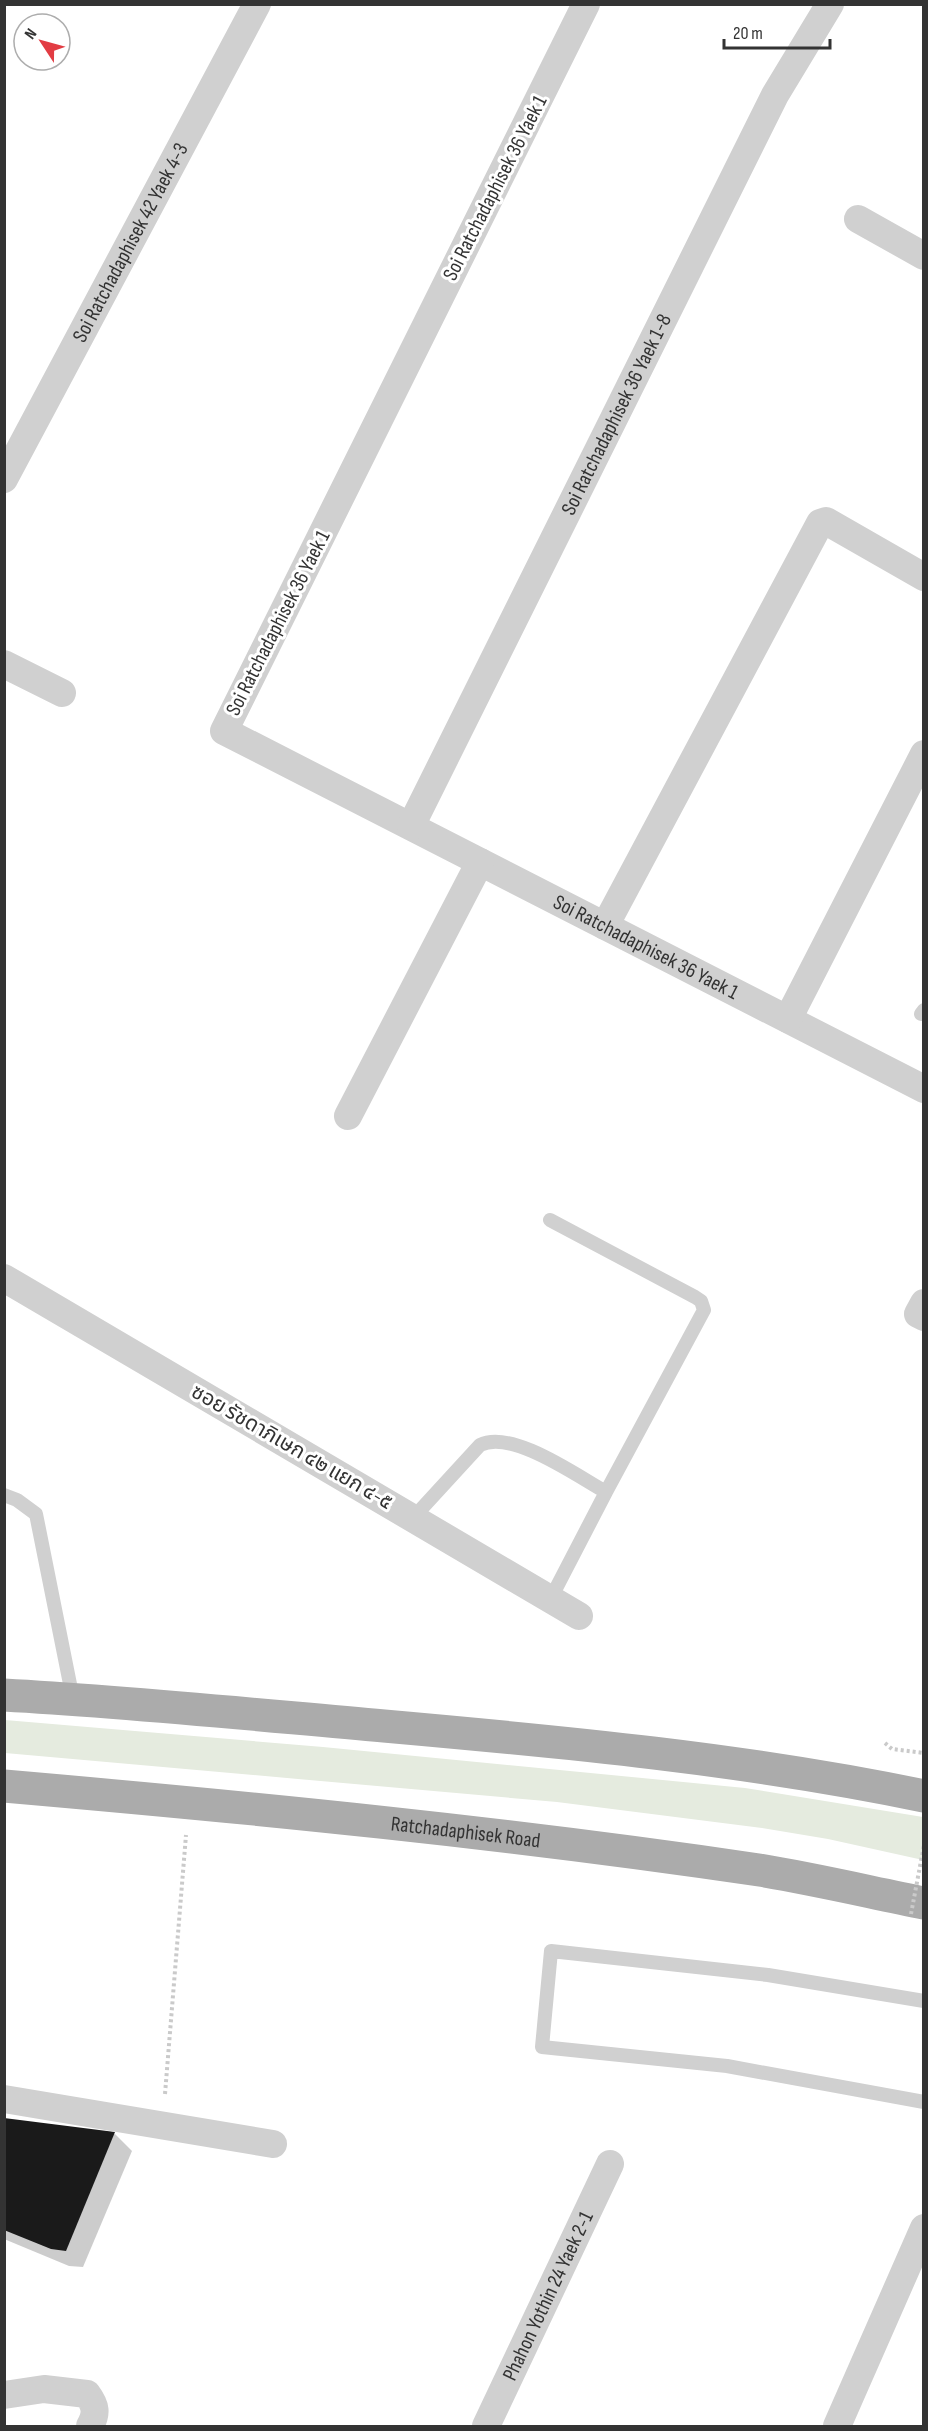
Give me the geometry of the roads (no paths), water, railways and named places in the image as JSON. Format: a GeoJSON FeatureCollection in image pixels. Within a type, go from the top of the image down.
{"type":"FeatureCollection","features":[{"type":"Feature","properties":{"kind":"main road"},"geometry":{"type":"LineString","coordinates":[[4,1695],[466,1733],[684,1757],[924,1796]]}},
{"type":"Feature","properties":{"kind":"main road","name":"Ratchadaphisek Road"},"geometry":{"type":"LineString","coordinates":[[4,1786],[189,1802],[528,1839],[762,1871],[917,1908]]}},
{"type":"Feature","properties":{"kind":"street","name":"Soi Ratchadaphisek 42 Yaek 4-3"},"geometry":{"type":"LineString","coordinates":[[4,478],[257,4]]}},
{"type":"Feature","properties":{"kind":"street","name":"Soi Ratchadaphisek 36 Yaek 1"},"geometry":{"type":"LineString","coordinates":[[586,4],[224,731],[924,1089]]}},
{"type":"Feature","properties":{"kind":"street","name":"Soi Ratchadaphisek 36 Yaek 1-8"},"geometry":{"type":"LineString","coordinates":[[411,826],[775,95],[830,4]]}},
{"type":"Feature","properties":{"kind":"street"},"geometry":{"type":"LineString","coordinates":[[858,219],[924,256]]}},
{"type":"Feature","properties":{"kind":"street"},"geometry":{"type":"LineString","coordinates":[[605,926],[820,523],[826,521],[924,577]]}},
{"type":"Feature","properties":{"kind":"street"},"geometry":{"type":"LineString","coordinates":[[4,664],[62,693]]}},
{"type":"Feature","properties":{"kind":"street"},"geometry":{"type":"LineString","coordinates":[[788,1019],[924,754]]}},
{"type":"Feature","properties":{"kind":"street"},"geometry":{"type":"LineString","coordinates":[[348,1116],[480,862]]}},
{"type":"Feature","properties":{"kind":"street","name":"ซอย รัชดาภิเษก ๔๒ แยก ๔-๕"},"geometry":{"type":"LineString","coordinates":[[4,1278],[579,1616]]}},
{"type":"Feature","properties":{"kind":"street"},"geometry":{"type":"LineString","coordinates":[[924,1304],[918,1314],[924,1317]]}},
{"type":"Feature","properties":{"kind":"street"},"geometry":{"type":"LineString","coordinates":[[4,2099],[273,2144]]}},
{"type":"Feature","properties":{"kind":"street","name":"Phahon Yothin 24 Yaek 2-1"},"geometry":{"type":"LineString","coordinates":[[486,2427],[610,2164]]}},
{"type":"Feature","properties":{"kind":"street"},"geometry":{"type":"LineString","coordinates":[[837,2427],[924,2228]]}},
{"type":"Feature","properties":{"kind":"street"},"geometry":{"type":"LineString","coordinates":[[4,2395],[44,2389],[87,2394],[95,2405],[95,2416],[90,2427]]}},
{"type":"Feature","properties":{"kind":"lane"},"geometry":{"type":"LineString","coordinates":[[550,1220],[696,1297],[701,1301],[704,1310],[551,1598]]}},
{"type":"Feature","properties":{"kind":"lane"},"geometry":{"type":"LineString","coordinates":[[413,1518],[480,1445],[491,1440],[525,1447],[606,1492]]}},
{"type":"Feature","properties":{"kind":"lane"},"geometry":{"type":"LineString","coordinates":[[4,1495],[17,1500],[36,1514],[73,1699]]}},
{"type":"Feature","properties":{"kind":"lane"},"geometry":{"type":"LineString","coordinates":[[924,2001],[768,1975],[551,1951],[542,2047],[727,2066],[924,2102]]}}]}
